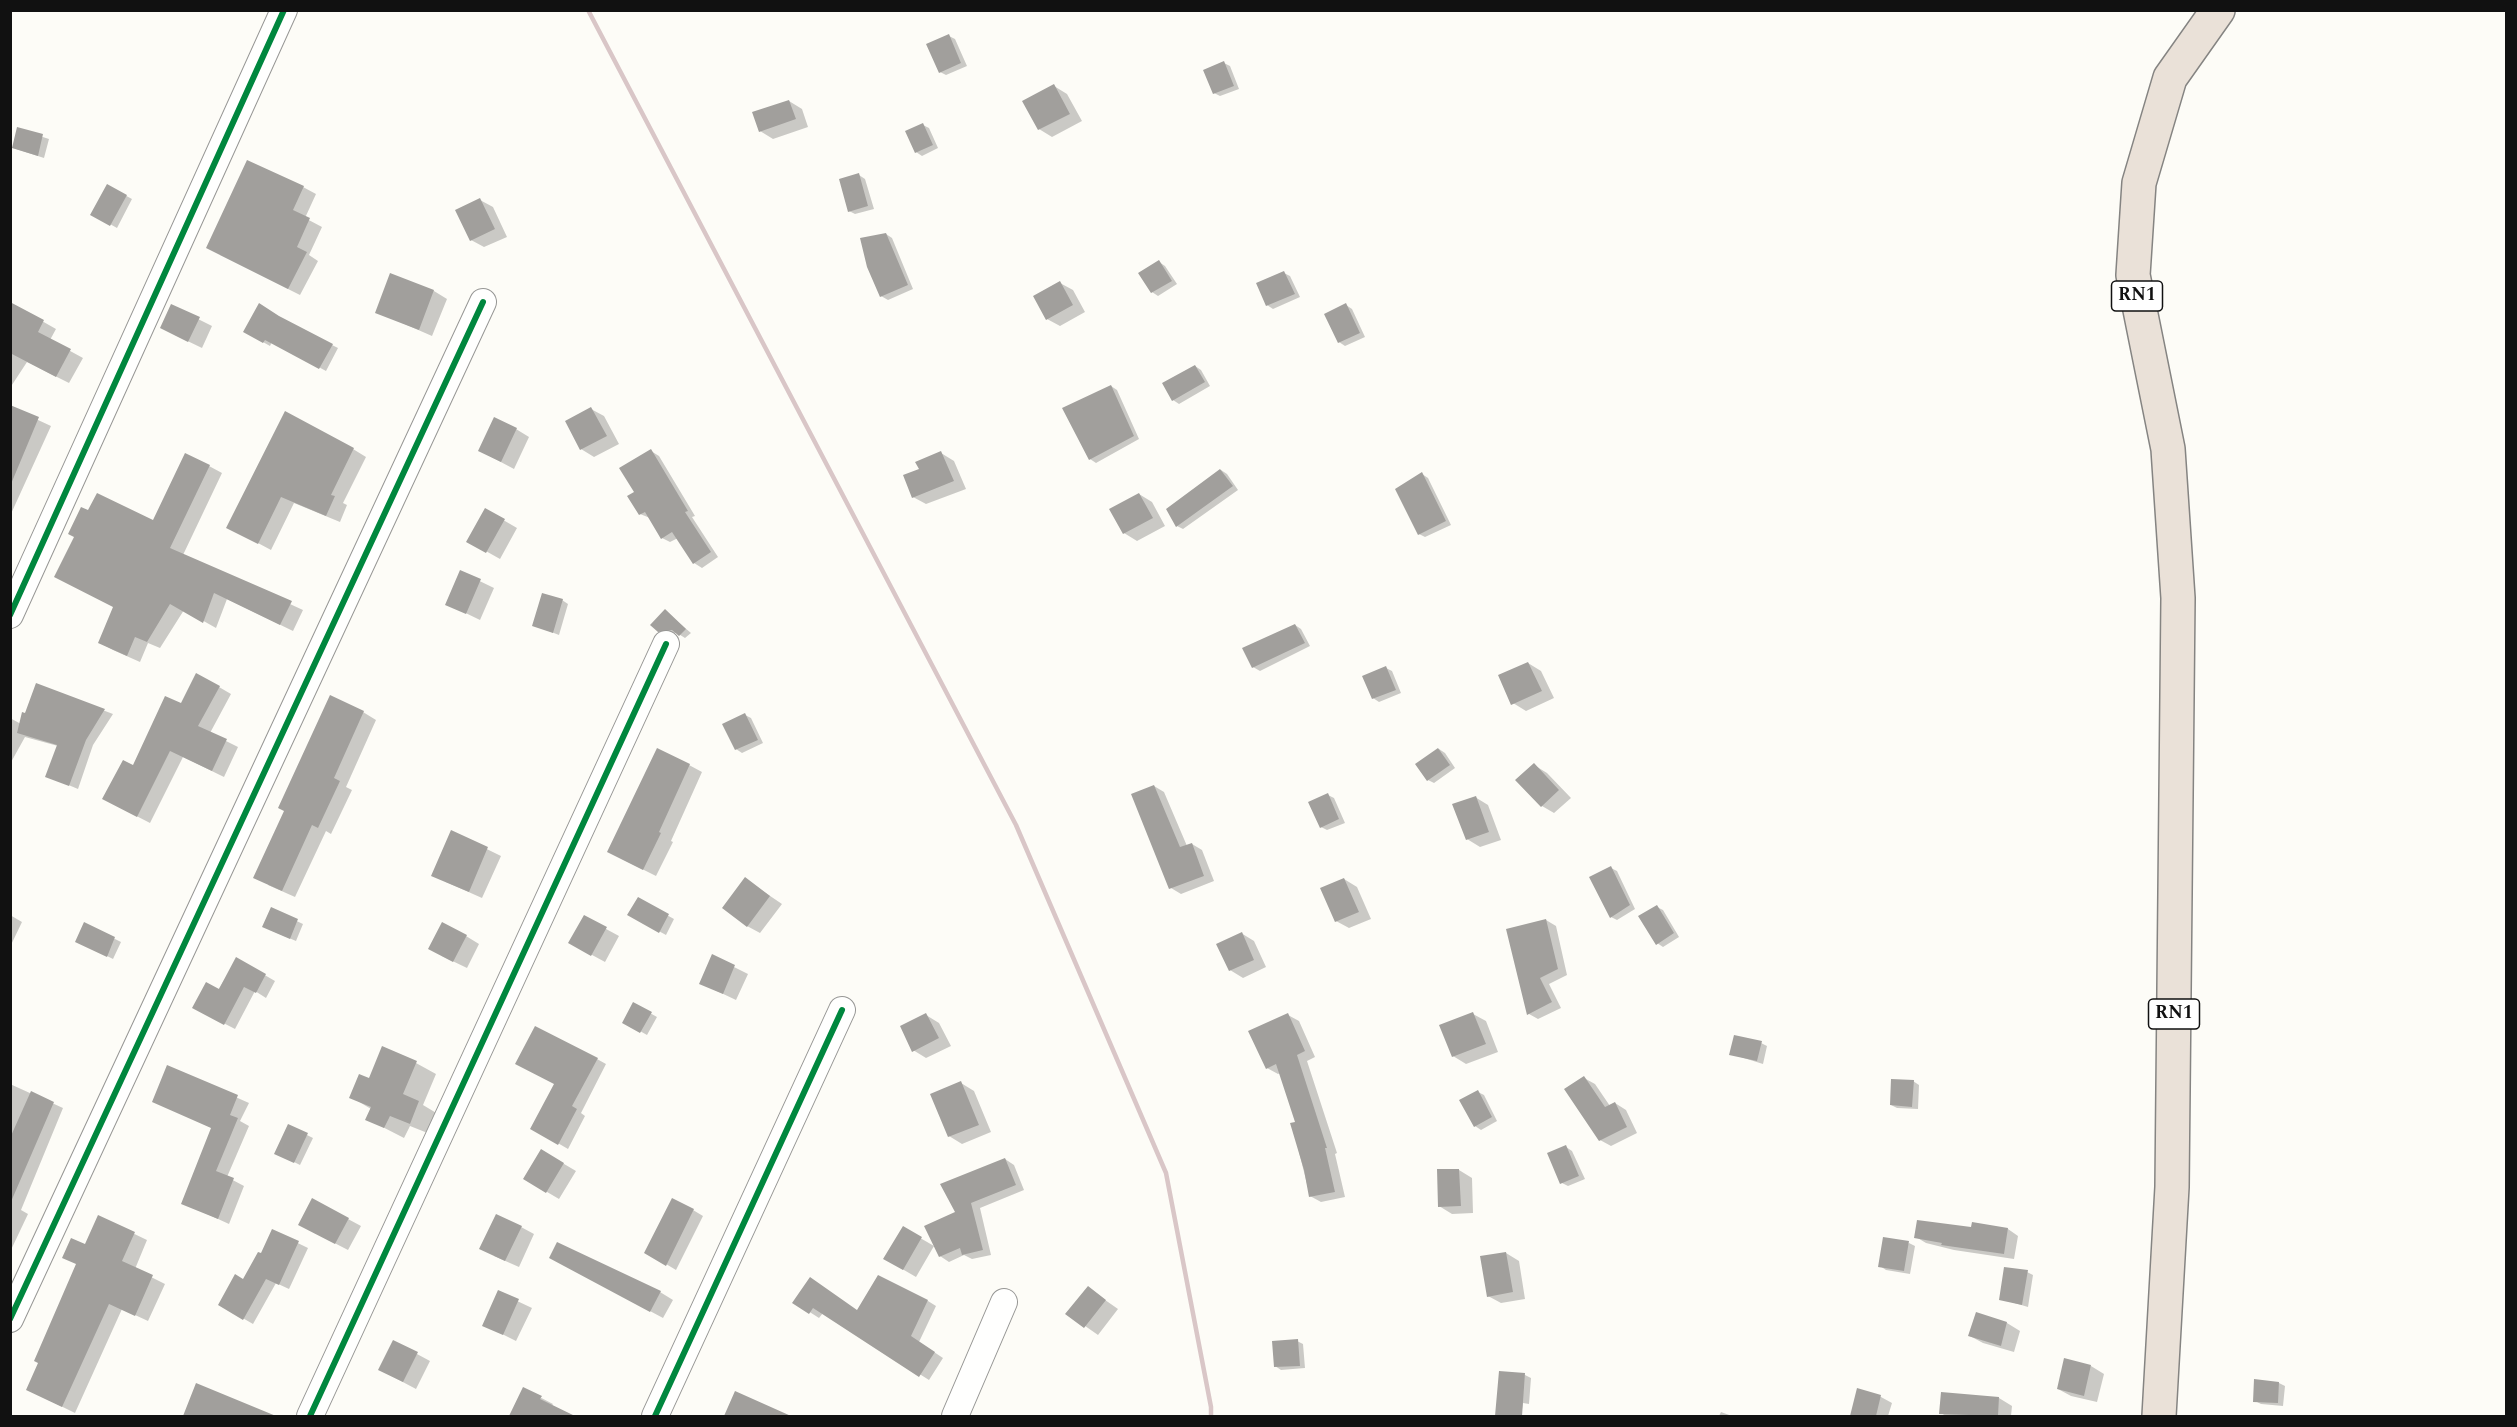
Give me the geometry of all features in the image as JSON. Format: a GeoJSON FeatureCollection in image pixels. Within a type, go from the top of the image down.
{"type":"FeatureCollection","features":[{"type":"Feature","properties":{"kind":"highway","name":"RN1"},"geometry":{"type":"LineString","coordinates":[[2159,1416],[2172,1187],[2178,605],[2168,449],[2133,275],[2139,183],[2170,78],[2218,10]]}},
{"type":"Feature","properties":{"kind":"street"},"geometry":{"type":"LineString","coordinates":[[10,615],[284,10]]}},
{"type":"Feature","properties":{"kind":"street"},"geometry":{"type":"LineString","coordinates":[[10,1319],[483,302]]}},
{"type":"Feature","properties":{"kind":"street"},"geometry":{"type":"LineString","coordinates":[[310,1416],[666,644]]}},
{"type":"Feature","properties":{"kind":"street"},"geometry":{"type":"LineString","coordinates":[[655,1416],[842,1010]]}},
{"type":"Feature","properties":{"kind":"street"},"geometry":{"type":"LineString","coordinates":[[955,1416],[1004,1302]]}},
{"type":"Feature","properties":{"kind":"building"},"geometry":{"type":"Polygon","coordinates":[[[949,34],[961,63],[939,73],[926,44],[949,34]]]}},
{"type":"Feature","properties":{"kind":"building"},"geometry":{"type":"Polygon","coordinates":[[[1224,61],[1234,86],[1213,94],[1203,70],[1224,61]]]}},
{"type":"Feature","properties":{"kind":"building"},"geometry":{"type":"Polygon","coordinates":[[[1054,84],[1070,114],[1038,130],[1022,101],[1054,84]]]}},
{"type":"Feature","properties":{"kind":"building"},"geometry":{"type":"Polygon","coordinates":[[[789,100],[796,119],[759,132],[752,112],[789,100]]]}},
{"type":"Feature","properties":{"kind":"building"},"geometry":{"type":"Polygon","coordinates":[[[923,123],[933,145],[915,153],[905,131],[923,123]]]}},
{"type":"Feature","properties":{"kind":"building"},"geometry":{"type":"Polygon","coordinates":[[[17,127],[43,134],[38,156],[12,148],[17,127]]]}},
{"type":"Feature","properties":{"kind":"building"},"geometry":{"type":"Polygon","coordinates":[[[247,160],[304,186],[293,210],[310,218],[297,247],[307,252],[288,289],[206,248],[247,160]]]}},
{"type":"Feature","properties":{"kind":"building"},"geometry":{"type":"Polygon","coordinates":[[[859,173],[868,206],[848,212],[839,179],[859,173]]]}},
{"type":"Feature","properties":{"kind":"building"},"geometry":{"type":"Polygon","coordinates":[[[107,184],[127,195],[110,226],[90,215],[107,184]]]}},
{"type":"Feature","properties":{"kind":"building"},"geometry":{"type":"Polygon","coordinates":[[[480,198],[495,229],[470,241],[455,210],[480,198]]]}},
{"type":"Feature","properties":{"kind":"building"},"geometry":{"type":"Polygon","coordinates":[[[886,233],[908,285],[880,297],[867,267],[860,238],[886,233]]]}},
{"type":"Feature","properties":{"kind":"building"},"geometry":{"type":"Polygon","coordinates":[[[1159,260],[1172,281],[1151,293],[1138,273],[1159,260]]]}},
{"type":"Feature","properties":{"kind":"building"},"geometry":{"type":"Polygon","coordinates":[[[1284,271],[1295,294],[1266,306],[1256,283],[1284,271]]]}},
{"type":"Feature","properties":{"kind":"building"},"geometry":{"type":"Polygon","coordinates":[[[390,273],[434,290],[419,330],[375,313],[390,273]]]}},
{"type":"Feature","properties":{"kind":"building"},"geometry":{"type":"Polygon","coordinates":[[[1060,281],[1073,305],[1046,320],[1033,296],[1060,281]]]}},
{"type":"Feature","properties":{"kind":"building"},"geometry":{"type":"Polygon","coordinates":[[[10,302],[44,320],[38,332],[71,349],[56,377],[10,353],[10,302]]]}},
{"type":"Feature","properties":{"kind":"building"},"geometry":{"type":"Polygon","coordinates":[[[259,303],[333,344],[319,369],[265,340],[263,343],[243,332],[259,303]]]}},
{"type":"Feature","properties":{"kind":"building"},"geometry":{"type":"Polygon","coordinates":[[[1346,303],[1360,333],[1338,343],[1324,314],[1346,303]]]}},
{"type":"Feature","properties":{"kind":"building"},"geometry":{"type":"Polygon","coordinates":[[[171,304],[200,317],[188,342],[160,328],[171,304]]]}},
{"type":"Feature","properties":{"kind":"building"},"geometry":{"type":"Polygon","coordinates":[[[1195,365],[1205,382],[1172,401],[1162,383],[1195,365]]]}},
{"type":"Feature","properties":{"kind":"building"},"geometry":{"type":"Polygon","coordinates":[[[1111,385],[1134,436],[1089,460],[1062,408],[1111,385]]]}},
{"type":"Feature","properties":{"kind":"building"},"geometry":{"type":"Polygon","coordinates":[[[10,405],[39,417],[11,484],[10,484],[10,405]]]}},
{"type":"Feature","properties":{"kind":"building"},"geometry":{"type":"Polygon","coordinates":[[[591,407],[607,436],[580,450],[565,421],[591,407]]]}},
{"type":"Feature","properties":{"kind":"building"},"geometry":{"type":"Polygon","coordinates":[[[285,411],[354,448],[331,495],[335,496],[326,516],[281,497],[258,544],[226,528],[285,411]]]}},
{"type":"Feature","properties":{"kind":"building"},"geometry":{"type":"Polygon","coordinates":[[[494,417],[517,428],[501,462],[478,451],[494,417]]]}},
{"type":"Feature","properties":{"kind":"building"},"geometry":{"type":"Polygon","coordinates":[[[651,449],[688,511],[685,512],[711,552],[693,564],[672,532],[661,539],[645,512],[639,515],[627,496],[634,492],[619,468],[651,449]]]}},
{"type":"Feature","properties":{"kind":"building"},"geometry":{"type":"Polygon","coordinates":[[[941,451],[954,481],[912,498],[903,475],[919,469],[915,462],[941,451]]]}},
{"type":"Feature","properties":{"kind":"building"},"geometry":{"type":"Polygon","coordinates":[[[185,453],[210,465],[170,548],[292,601],[280,625],[214,593],[203,623],[170,604],[147,642],[135,637],[127,656],[98,643],[113,607],[54,577],[74,537],[68,534],[81,507],[88,510],[97,493],[153,520],[185,453]]]}},
{"type":"Feature","properties":{"kind":"building"},"geometry":{"type":"Polygon","coordinates":[[[1220,469],[1233,486],[1176,527],[1166,509],[1220,469]]]}},
{"type":"Feature","properties":{"kind":"building"},"geometry":{"type":"Polygon","coordinates":[[[1422,472],[1446,521],[1418,535],[1395,489],[1422,472]]]}},
{"type":"Feature","properties":{"kind":"building"},"geometry":{"type":"Polygon","coordinates":[[[1139,493],[1153,518],[1123,534],[1109,509],[1139,493]]]}},
{"type":"Feature","properties":{"kind":"building"},"geometry":{"type":"Polygon","coordinates":[[[485,508],[505,519],[486,553],[466,542],[485,508]]]}},
{"type":"Feature","properties":{"kind":"building"},"geometry":{"type":"Polygon","coordinates":[[[460,570],[481,579],[466,614],[445,605],[460,570]]]}},
{"type":"Feature","properties":{"kind":"building"},"geometry":{"type":"Polygon","coordinates":[[[542,593],[563,599],[553,633],[532,626],[542,593]]]}},
{"type":"Feature","properties":{"kind":"building"},"geometry":{"type":"Polygon","coordinates":[[[665,609],[686,629],[679,636],[672,630],[658,632],[650,625],[665,609]]]}},
{"type":"Feature","properties":{"kind":"building"},"geometry":{"type":"Polygon","coordinates":[[[1295,624],[1305,643],[1252,668],[1242,648],[1295,624]]]}},
{"type":"Feature","properties":{"kind":"building"},"geometry":{"type":"Polygon","coordinates":[[[1528,662],[1542,691],[1511,705],[1498,675],[1528,662]]]}},
{"type":"Feature","properties":{"kind":"building"},"geometry":{"type":"Polygon","coordinates":[[[1386,666],[1396,690],[1372,699],[1362,676],[1386,666]]]}},
{"type":"Feature","properties":{"kind":"building"},"geometry":{"type":"Polygon","coordinates":[[[196,673],[220,686],[198,726],[227,739],[212,771],[170,751],[137,817],[102,799],[123,760],[133,765],[165,696],[181,703],[196,673]]]}},
{"type":"Feature","properties":{"kind":"building"},"geometry":{"type":"Polygon","coordinates":[[[36,683],[105,709],[86,740],[69,786],[45,777],[57,745],[17,733],[22,712],[25,713],[36,683]]]}},
{"type":"Feature","properties":{"kind":"building"},"geometry":{"type":"Polygon","coordinates":[[[330,695],[364,711],[334,778],[340,781],[318,828],[312,825],[282,891],[253,878],[284,811],[278,808],[330,695]]]}},
{"type":"Feature","properties":{"kind":"building"},"geometry":{"type":"Polygon","coordinates":[[[745,713],[758,740],[735,750],[722,724],[745,713]]]}},
{"type":"Feature","properties":{"kind":"building"},"geometry":{"type":"Polygon","coordinates":[[[657,748],[690,764],[643,870],[607,852],[657,748]]]}},
{"type":"Feature","properties":{"kind":"building"},"geometry":{"type":"Polygon","coordinates":[[[1438,748],[1450,765],[1427,781],[1415,764],[1438,748]]]}},
{"type":"Feature","properties":{"kind":"building"},"geometry":{"type":"Polygon","coordinates":[[[1534,763],[1559,790],[1541,807],[1515,780],[1534,763]]]}},
{"type":"Feature","properties":{"kind":"building"},"geometry":{"type":"Polygon","coordinates":[[[1154,785],[1180,847],[1192,843],[1204,876],[1169,889],[1131,794],[1154,785]]]}},
{"type":"Feature","properties":{"kind":"building"},"geometry":{"type":"Polygon","coordinates":[[[1328,793],[1339,819],[1320,828],[1308,802],[1328,793]]]}},
{"type":"Feature","properties":{"kind":"building"},"geometry":{"type":"Polygon","coordinates":[[[1476,796],[1489,832],[1466,840],[1452,804],[1476,796]]]}},
{"type":"Feature","properties":{"kind":"building"},"geometry":{"type":"Polygon","coordinates":[[[451,830],[488,847],[469,892],[431,876],[451,830]]]}},
{"type":"Feature","properties":{"kind":"building"},"geometry":{"type":"Polygon","coordinates":[[[1611,866],[1630,905],[1610,918],[1589,877],[1611,866]]]}},
{"type":"Feature","properties":{"kind":"building"},"geometry":{"type":"Polygon","coordinates":[[[745,877],[770,896],[747,927],[722,908],[745,877]]]}},
{"type":"Feature","properties":{"kind":"building"},"geometry":{"type":"Polygon","coordinates":[[[1344,878],[1359,912],[1335,922],[1320,888],[1344,878]]]}},
{"type":"Feature","properties":{"kind":"building"},"geometry":{"type":"Polygon","coordinates":[[[638,897],[669,914],[659,933],[627,915],[638,897]]]}},
{"type":"Feature","properties":{"kind":"building"},"geometry":{"type":"Polygon","coordinates":[[[1657,905],[1674,933],[1656,945],[1638,916],[1657,905]]]}},
{"type":"Feature","properties":{"kind":"building"},"geometry":{"type":"Polygon","coordinates":[[[271,907],[298,919],[290,939],[262,927],[271,907]]]}},
{"type":"Feature","properties":{"kind":"building"},"geometry":{"type":"Polygon","coordinates":[[[584,915],[607,927],[591,956],[568,943],[584,915]]]}},
{"type":"Feature","properties":{"kind":"building"},"geometry":{"type":"Polygon","coordinates":[[[1546,919],[1558,969],[1540,978],[1552,1002],[1527,1015],[1506,929],[1546,919]]]}},
{"type":"Feature","properties":{"kind":"building"},"geometry":{"type":"Polygon","coordinates":[[[84,922],[115,937],[107,957],[75,942],[84,922]]]}},
{"type":"Feature","properties":{"kind":"building"},"geometry":{"type":"Polygon","coordinates":[[[442,922],[467,935],[453,962],[428,949],[442,922]]]}},
{"type":"Feature","properties":{"kind":"building"},"geometry":{"type":"Polygon","coordinates":[[[1242,932],[1254,960],[1229,971],[1216,944],[1242,932]]]}},
{"type":"Feature","properties":{"kind":"building"},"geometry":{"type":"Polygon","coordinates":[[[712,954],[735,965],[723,994],[699,984],[712,954]]]}},
{"type":"Feature","properties":{"kind":"building"},"geometry":{"type":"Polygon","coordinates":[[[236,957],[266,974],[256,993],[244,987],[224,1025],[192,1008],[206,982],[219,989],[236,957]]]}},
{"type":"Feature","properties":{"kind":"building"},"geometry":{"type":"Polygon","coordinates":[[[633,1002],[652,1012],[640,1033],[622,1023],[633,1002]]]}},
{"type":"Feature","properties":{"kind":"building"},"geometry":{"type":"Polygon","coordinates":[[[1473,1012],[1486,1044],[1452,1057],[1439,1025],[1473,1012]]]}},
{"type":"Feature","properties":{"kind":"building"},"geometry":{"type":"Polygon","coordinates":[[[926,1013],[939,1038],[912,1052],[900,1026],[926,1013]]]}},
{"type":"Feature","properties":{"kind":"building"},"geometry":{"type":"Polygon","coordinates":[[[1288,1013],[1305,1051],[1297,1055],[1327,1148],[1325,1148],[1335,1192],[1309,1197],[1304,1170],[1290,1123],[1295,1122],[1276,1064],[1266,1069],[1248,1031],[1288,1013]]]}},
{"type":"Feature","properties":{"kind":"building"},"geometry":{"type":"Polygon","coordinates":[[[535,1026],[598,1058],[572,1106],[577,1109],[558,1145],[530,1129],[554,1084],[515,1064],[535,1026]]]}},
{"type":"Feature","properties":{"kind":"building"},"geometry":{"type":"Polygon","coordinates":[[[1734,1035],[1762,1041],[1757,1061],[1729,1055],[1734,1035]]]}},
{"type":"Feature","properties":{"kind":"building"},"geometry":{"type":"Polygon","coordinates":[[[382,1046],[417,1061],[403,1094],[419,1101],[410,1124],[390,1116],[384,1128],[365,1120],[371,1107],[349,1098],[359,1074],[369,1078],[382,1046]]]}},
{"type":"Feature","properties":{"kind":"building"},"geometry":{"type":"Polygon","coordinates":[[[167,1065],[238,1095],[230,1115],[238,1118],[216,1171],[234,1178],[218,1219],[181,1204],[211,1128],[152,1102],[167,1065]]]}},
{"type":"Feature","properties":{"kind":"building"},"geometry":{"type":"Polygon","coordinates":[[[1584,1076],[1605,1107],[1615,1102],[1627,1127],[1599,1141],[1564,1089],[1584,1076]]]}},
{"type":"Feature","properties":{"kind":"building"},"geometry":{"type":"Polygon","coordinates":[[[1891,1079],[1914,1080],[1912,1107],[1890,1105],[1891,1079]]]}},
{"type":"Feature","properties":{"kind":"building"},"geometry":{"type":"Polygon","coordinates":[[[961,1081],[979,1125],[948,1137],[930,1094],[961,1081]]]}},
{"type":"Feature","properties":{"kind":"building"},"geometry":{"type":"Polygon","coordinates":[[[1478,1090],[1492,1117],[1474,1127],[1459,1100],[1478,1090]]]}},
{"type":"Feature","properties":{"kind":"building"},"geometry":{"type":"Polygon","coordinates":[[[31,1091],[54,1102],[10,1204],[10,1138],[31,1091]]]}},
{"type":"Feature","properties":{"kind":"building"},"geometry":{"type":"Polygon","coordinates":[[[288,1124],[308,1133],[294,1163],[274,1154],[288,1124]]]}},
{"type":"Feature","properties":{"kind":"building"},"geometry":{"type":"Polygon","coordinates":[[[1566,1145],[1579,1176],[1560,1184],[1547,1153],[1566,1145]]]}},
{"type":"Feature","properties":{"kind":"building"},"geometry":{"type":"Polygon","coordinates":[[[541,1149],[564,1163],[546,1193],[523,1179],[541,1149]]]}},
{"type":"Feature","properties":{"kind":"building"},"geometry":{"type":"Polygon","coordinates":[[[1005,1158],[1016,1185],[971,1203],[983,1250],[962,1255],[960,1248],[939,1257],[924,1226],[955,1212],[940,1184],[1005,1158]]]}},
{"type":"Feature","properties":{"kind":"building"},"geometry":{"type":"Polygon","coordinates":[[[1437,1169],[1459,1169],[1461,1206],[1438,1207],[1437,1169]]]}},
{"type":"Feature","properties":{"kind":"building"},"geometry":{"type":"Polygon","coordinates":[[[312,1198],[349,1218],[335,1244],[298,1225],[312,1198]]]}},
{"type":"Feature","properties":{"kind":"building"},"geometry":{"type":"Polygon","coordinates":[[[672,1198],[694,1209],[666,1266],[644,1253],[672,1198]]]}},
{"type":"Feature","properties":{"kind":"building"},"geometry":{"type":"Polygon","coordinates":[[[496,1214],[522,1226],[505,1261],[479,1249],[496,1214]]]}},
{"type":"Feature","properties":{"kind":"building"},"geometry":{"type":"Polygon","coordinates":[[[98,1215],[135,1232],[122,1261],[153,1275],[135,1316],[109,1304],[62,1407],[26,1390],[38,1363],[34,1361],[76,1264],[62,1258],[71,1238],[85,1244],[98,1215]]]}},
{"type":"Feature","properties":{"kind":"building"},"geometry":{"type":"Polygon","coordinates":[[[1917,1220],[1971,1227],[1972,1222],[2008,1228],[2004,1254],[1941,1245],[1942,1243],[1914,1238],[1917,1220]]]}},
{"type":"Feature","properties":{"kind":"building"},"geometry":{"type":"Polygon","coordinates":[[[903,1226],[922,1237],[903,1270],[883,1259],[903,1226]]]}},
{"type":"Feature","properties":{"kind":"building"},"geometry":{"type":"Polygon","coordinates":[[[272,1229],[299,1241],[279,1285],[266,1279],[243,1320],[218,1305],[235,1274],[243,1279],[258,1252],[261,1253],[272,1229]]]}},
{"type":"Feature","properties":{"kind":"building"},"geometry":{"type":"Polygon","coordinates":[[[1883,1237],[1909,1241],[1904,1271],[1878,1267],[1883,1237]]]}},
{"type":"Feature","properties":{"kind":"building"},"geometry":{"type":"Polygon","coordinates":[[[557,1242],[661,1291],[650,1312],[549,1258],[557,1242]]]}},
{"type":"Feature","properties":{"kind":"building"},"geometry":{"type":"Polygon","coordinates":[[[1506,1252],[1513,1292],[1487,1297],[1480,1256],[1506,1252]]]}},
{"type":"Feature","properties":{"kind":"building"},"geometry":{"type":"Polygon","coordinates":[[[2004,1267],[2028,1270],[2022,1305],[1999,1300],[2004,1267]]]}},
{"type":"Feature","properties":{"kind":"building"},"geometry":{"type":"Polygon","coordinates":[[[878,1275],[928,1300],[911,1336],[935,1352],[919,1377],[813,1308],[809,1314],[792,1303],[810,1277],[857,1310],[878,1275]]]}},
{"type":"Feature","properties":{"kind":"building"},"geometry":{"type":"Polygon","coordinates":[[[1088,1286],[1106,1300],[1084,1328],[1065,1314],[1088,1286]]]}},
{"type":"Feature","properties":{"kind":"building"},"geometry":{"type":"Polygon","coordinates":[[[498,1290],[519,1299],[503,1335],[482,1326],[498,1290]]]}},
{"type":"Feature","properties":{"kind":"building"},"geometry":{"type":"Polygon","coordinates":[[[1976,1312],[2007,1322],[2001,1346],[1968,1336],[1976,1312]]]}},
{"type":"Feature","properties":{"kind":"building"},"geometry":{"type":"Polygon","coordinates":[[[1298,1339],[1300,1366],[1274,1367],[1272,1341],[1298,1339]]]}},
{"type":"Feature","properties":{"kind":"building"},"geometry":{"type":"Polygon","coordinates":[[[393,1340],[418,1352],[403,1382],[378,1370],[393,1340]]]}},
{"type":"Feature","properties":{"kind":"building"},"geometry":{"type":"Polygon","coordinates":[[[2064,1358],[2091,1365],[2084,1396],[2057,1389],[2064,1358]]]}},
{"type":"Feature","properties":{"kind":"building"},"geometry":{"type":"Polygon","coordinates":[[[1499,1371],[1525,1373],[1522,1416],[1495,1416],[1499,1371]]]}},
{"type":"Feature","properties":{"kind":"building"},"geometry":{"type":"Polygon","coordinates":[[[2254,1379],[2279,1382],[2278,1403],[2253,1402],[2254,1379]]]}},
{"type":"Feature","properties":{"kind":"building"},"geometry":{"type":"Polygon","coordinates":[[[196,1383],[276,1416],[183,1416],[196,1383]]]}},
{"type":"Feature","properties":{"kind":"building"},"geometry":{"type":"Polygon","coordinates":[[[523,1387],[542,1396],[540,1399],[575,1416],[509,1416],[523,1387]]]}},
{"type":"Feature","properties":{"kind":"building"},"geometry":{"type":"Polygon","coordinates":[[[1857,1388],[1881,1395],[1876,1416],[1850,1416],[1857,1388]]]}},
{"type":"Feature","properties":{"kind":"building"},"geometry":{"type":"Polygon","coordinates":[[[735,1391],[791,1416],[724,1416],[735,1391]]]}},
{"type":"Feature","properties":{"kind":"building"},"geometry":{"type":"Polygon","coordinates":[[[1941,1392],[1999,1397],[1998,1416],[1939,1414],[1941,1392]]]}},
{"type":"Feature","properties":{"kind":"railway"},"geometry":{"type":"LineString","coordinates":[[588,10],[1016,825],[1166,1173],[1211,1416]]}},
{"type":"Feature","properties":{"kind":"cycle path"},"geometry":{"type":"LineString","coordinates":[[10,615],[284,10]]}},
{"type":"Feature","properties":{"kind":"cycle path"},"geometry":{"type":"LineString","coordinates":[[10,1319],[483,302]]}},
{"type":"Feature","properties":{"kind":"cycle path"},"geometry":{"type":"LineString","coordinates":[[310,1416],[666,644]]}},
{"type":"Feature","properties":{"kind":"cycle path"},"geometry":{"type":"LineString","coordinates":[[655,1416],[842,1010]]}}]}
